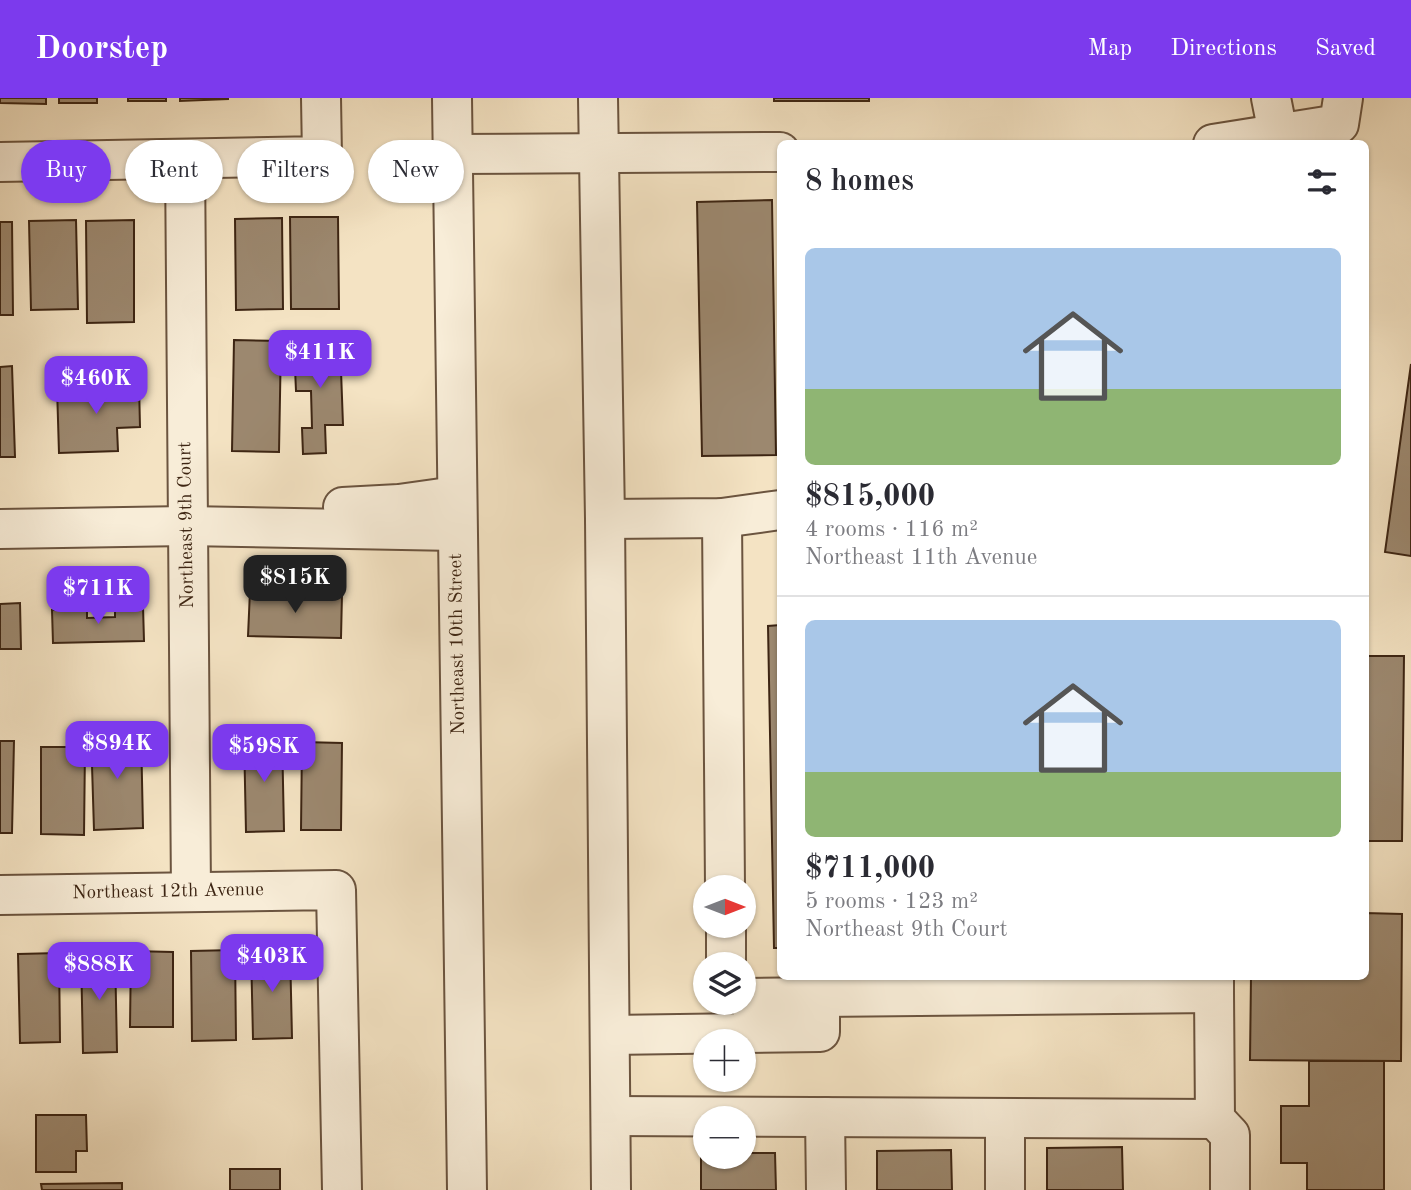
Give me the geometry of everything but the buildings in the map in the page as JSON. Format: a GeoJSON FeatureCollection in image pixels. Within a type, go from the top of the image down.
{"type":"FeatureCollection","features":[{"type":"Feature","properties":{"kind":"street"},"geometry":{"type":"LineString","coordinates":[[223,158],[322,156],[321,98]]}},
{"type":"Feature","properties":{"kind":"street","name":"Northeast 10th Street"},"geometry":{"type":"LineString","coordinates":[[452,98],[453,140]]}},
{"type":"Feature","properties":{"kind":"street"},"geometry":{"type":"LineString","coordinates":[[598,98],[611,1190]]}},
{"type":"Feature","properties":{"kind":"street"},"geometry":{"type":"LineString","coordinates":[[1222,140],[1275,116],[1339,124],[1343,98]]}},
{"type":"Feature","properties":{"kind":"street"},"geometry":{"type":"LineString","coordinates":[[464,154],[777,152]]}},
{"type":"Feature","properties":{"kind":"street"},"geometry":{"type":"LineString","coordinates":[[0,162],[125,160]]}},
{"type":"Feature","properties":{"kind":"street","name":"Northeast 9th Court"},"geometry":{"type":"LineString","coordinates":[[184,203],[191,892]]}},
{"type":"Feature","properties":{"kind":"street","name":"Northeast 10th Street"},"geometry":{"type":"LineString","coordinates":[[453,203],[467,1190]]}},
{"type":"Feature","properties":{"kind":"street"},"geometry":{"type":"LineString","coordinates":[[0,530],[186,526],[282,529],[347,505],[399,505],[456,514]]}},
{"type":"Feature","properties":{"kind":"street"},"geometry":{"type":"LineString","coordinates":[[605,519],[722,518],[777,510]]}},
{"type":"Feature","properties":{"kind":"street"},"geometry":{"type":"LineString","coordinates":[[722,518],[725,875]]}},
{"type":"Feature","properties":{"kind":"street","name":"Northeast 12th Avenue"},"geometry":{"type":"LineString","coordinates":[[0,895],[336,890],[342,1190]]}},
{"type":"Feature","properties":{"kind":"street"},"geometry":{"type":"LineString","coordinates":[[756,998],[1214,985],[1215,1119],[1230,1135],[1230,1190]]}},
{"type":"Feature","properties":{"kind":"street"},"geometry":{"type":"LineString","coordinates":[[611,1035],[727,1018],[820,1032],[820,997]]}},
{"type":"Feature","properties":{"kind":"street"},"geometry":{"type":"LineString","coordinates":[[611,1116],[1215,1119]]}},
{"type":"Feature","properties":{"kind":"street"},"geometry":{"type":"LineString","coordinates":[[825,1117],[826,1190]]}},
{"type":"Feature","properties":{"kind":"street"},"geometry":{"type":"LineString","coordinates":[[1005,1118],[1005,1190]]}}]}
